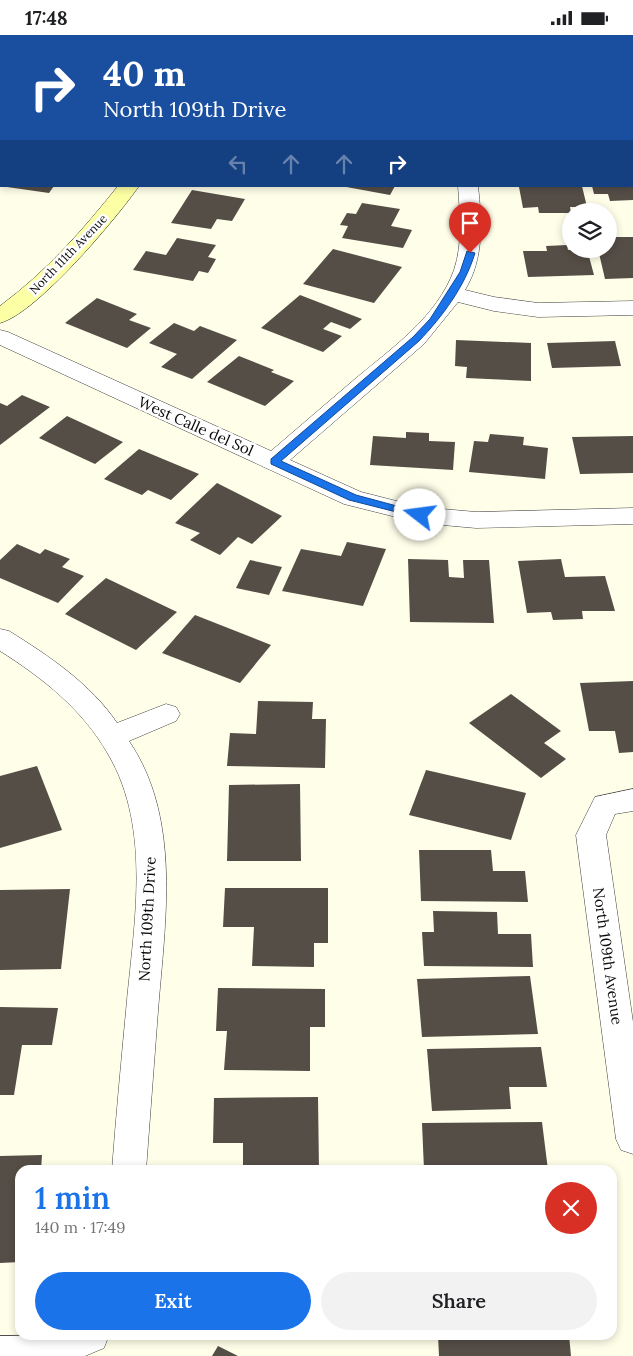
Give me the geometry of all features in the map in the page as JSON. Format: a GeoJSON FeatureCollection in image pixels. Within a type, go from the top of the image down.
{"type":"FeatureCollection","features":[{"type":"Feature","properties":{"kind":"street","name":"North 111th Avenue"},"geometry":{"type":"LineString","coordinates":[[0,316],[25,298],[66,260],[100,223],[127,187]]}},
{"type":"Feature","properties":{"kind":"street"},"geometry":{"type":"LineString","coordinates":[[274,461],[416,339],[434,320],[453,294],[464,272],[470,253],[471,209],[468,187]]}},
{"type":"Feature","properties":{"kind":"street"},"geometry":{"type":"LineString","coordinates":[[453,294],[494,304],[538,310],[633,308]]}},
{"type":"Feature","properties":{"kind":"street","name":"West Calle del Sol"},"geometry":{"type":"LineString","coordinates":[[0,337],[353,498],[420,515],[476,520],[633,516]]}},
{"type":"Feature","properties":{"kind":"street","name":"North 109th Drive"},"geometry":{"type":"LineString","coordinates":[[0,638],[56,674],[83,699],[113,736],[124,755],[136,785],[145,816],[150,848],[149,924],[129,1165]]}},
{"type":"Feature","properties":{"kind":"street"},"geometry":{"type":"LineString","coordinates":[[113,736],[166,714]]}},
{"type":"Feature","properties":{"kind":"street","name":"North 109th Avenue"},"geometry":{"type":"LineString","coordinates":[[619,803],[591,835],[633,1139]]}},
{"type":"Feature","properties":{"kind":"street"},"geometry":{"type":"LineString","coordinates":[[0,1354],[53,1352],[80,1340]]}},
{"type":"Feature","properties":{"kind":"building"},"geometry":{"type":"Polygon","coordinates":[[[7,187],[53,187],[49,193],[7,187]]]}},
{"type":"Feature","properties":{"kind":"building"},"geometry":{"type":"Polygon","coordinates":[[[346,187],[394,187],[390,195],[346,187]]]}},
{"type":"Feature","properties":{"kind":"building"},"geometry":{"type":"Polygon","coordinates":[[[519,187],[582,187],[586,203],[562,203],[562,213],[539,213],[538,207],[523,208],[519,187]]]}},
{"type":"Feature","properties":{"kind":"building"},"geometry":{"type":"Polygon","coordinates":[[[592,187],[633,187],[633,200],[610,201],[608,194],[594,194],[592,187]]]}},
{"type":"Feature","properties":{"kind":"building"},"geometry":{"type":"Polygon","coordinates":[[[192,190],[245,199],[232,221],[217,219],[211,229],[171,223],[192,190]]]}},
{"type":"Feature","properties":{"kind":"building"},"geometry":{"type":"Polygon","coordinates":[[[362,203],[400,209],[391,226],[412,230],[403,248],[342,238],[348,226],[340,225],[347,213],[356,214],[362,203]]]}},
{"type":"Feature","properties":{"kind":"building"},"geometry":{"type":"Polygon","coordinates":[[[617,237],[633,237],[633,278],[605,279],[600,258],[617,258],[617,237]]]}},
{"type":"Feature","properties":{"kind":"building"},"geometry":{"type":"Polygon","coordinates":[[[177,238],[216,245],[208,257],[216,259],[208,273],[199,271],[193,281],[133,270],[146,251],[166,255],[177,238]]]}},
{"type":"Feature","properties":{"kind":"building"},"geometry":{"type":"Polygon","coordinates":[[[562,245],[562,258],[589,258],[594,275],[528,277],[523,251],[547,251],[546,246],[562,245]]]}},
{"type":"Feature","properties":{"kind":"building"},"geometry":{"type":"Polygon","coordinates":[[[333,249],[402,267],[374,303],[303,284],[333,249]]]}},
{"type":"Feature","properties":{"kind":"building"},"geometry":{"type":"Polygon","coordinates":[[[300,295],[362,319],[350,329],[331,322],[323,329],[342,336],[323,352],[261,328],[300,295]]]}},
{"type":"Feature","properties":{"kind":"building"},"geometry":{"type":"Polygon","coordinates":[[[97,298],[137,314],[129,320],[151,328],[127,348],[65,323],[97,298]]]}},
{"type":"Feature","properties":{"kind":"building"},"geometry":{"type":"Polygon","coordinates":[[[174,323],[194,331],[200,326],[237,340],[192,379],[161,367],[177,354],[149,343],[174,323]]]}},
{"type":"Feature","properties":{"kind":"building"},"geometry":{"type":"Polygon","coordinates":[[[456,340],[531,343],[531,381],[466,378],[467,367],[455,366],[456,340]]]}},
{"type":"Feature","properties":{"kind":"building"},"geometry":{"type":"Polygon","coordinates":[[[615,341],[621,366],[552,368],[547,343],[615,341]]]}},
{"type":"Feature","properties":{"kind":"building"},"geometry":{"type":"Polygon","coordinates":[[[239,356],[274,370],[271,372],[294,381],[265,406],[207,382],[239,356]]]}},
{"type":"Feature","properties":{"kind":"building"},"geometry":{"type":"Polygon","coordinates":[[[22,395],[50,407],[0,445],[0,403],[7,406],[22,395]]]}},
{"type":"Feature","properties":{"kind":"building"},"geometry":{"type":"Polygon","coordinates":[[[67,416],[123,442],[95,464],[39,438],[67,416]]]}},
{"type":"Feature","properties":{"kind":"building"},"geometry":{"type":"Polygon","coordinates":[[[406,432],[429,433],[429,441],[455,442],[453,470],[370,465],[373,436],[406,438],[406,432]]]}},
{"type":"Feature","properties":{"kind":"building"},"geometry":{"type":"Polygon","coordinates":[[[490,434],[524,437],[523,445],[548,448],[545,479],[469,472],[474,441],[488,442],[490,434]]]}},
{"type":"Feature","properties":{"kind":"building"},"geometry":{"type":"Polygon","coordinates":[[[633,436],[633,473],[580,474],[572,437],[633,436]]]}},
{"type":"Feature","properties":{"kind":"building"},"geometry":{"type":"Polygon","coordinates":[[[139,449],[199,474],[171,500],[148,490],[142,495],[104,479],[139,449]]]}},
{"type":"Feature","properties":{"kind":"building"},"geometry":{"type":"Polygon","coordinates":[[[217,483],[282,516],[252,544],[238,537],[220,555],[190,540],[200,533],[175,523],[217,483]]]}},
{"type":"Feature","properties":{"kind":"building"},"geometry":{"type":"Polygon","coordinates":[[[347,542],[386,549],[363,606],[282,591],[301,549],[341,556],[347,542]]]}},
{"type":"Feature","properties":{"kind":"building"},"geometry":{"type":"Polygon","coordinates":[[[17,544],[40,554],[45,549],[70,559],[62,567],[84,576],[58,603],[0,578],[0,560],[17,544]]]}},
{"type":"Feature","properties":{"kind":"building"},"geometry":{"type":"Polygon","coordinates":[[[408,559],[448,560],[449,577],[464,578],[463,560],[489,560],[494,623],[410,622],[408,559]]]}},
{"type":"Feature","properties":{"kind":"building"},"geometry":{"type":"Polygon","coordinates":[[[561,559],[565,577],[605,576],[615,611],[582,611],[583,619],[553,620],[551,612],[527,613],[518,561],[561,559]]]}},
{"type":"Feature","properties":{"kind":"building"},"geometry":{"type":"Polygon","coordinates":[[[250,560],[282,567],[269,595],[236,588],[250,560]]]}},
{"type":"Feature","properties":{"kind":"building"},"geometry":{"type":"Polygon","coordinates":[[[106,578],[177,612],[136,650],[65,614],[106,578]]]}},
{"type":"Feature","properties":{"kind":"building"},"geometry":{"type":"Polygon","coordinates":[[[195,615],[271,645],[240,683],[162,653],[195,615]]]}},
{"type":"Feature","properties":{"kind":"building"},"geometry":{"type":"Polygon","coordinates":[[[633,681],[633,752],[619,753],[615,731],[589,731],[580,683],[633,681]]]}},
{"type":"Feature","properties":{"kind":"building"},"geometry":{"type":"Polygon","coordinates":[[[511,694],[561,731],[544,743],[566,759],[541,778],[469,723],[511,694]]]}},
{"type":"Feature","properties":{"kind":"building"},"geometry":{"type":"Polygon","coordinates":[[[258,701],[313,702],[312,719],[326,719],[325,768],[227,766],[230,733],[256,734],[258,701]]]}},
{"type":"Feature","properties":{"kind":"building"},"geometry":{"type":"Polygon","coordinates":[[[37,766],[62,830],[0,848],[0,776],[37,766]]]}},
{"type":"Feature","properties":{"kind":"building"},"geometry":{"type":"Polygon","coordinates":[[[426,770],[526,793],[511,840],[409,815],[426,770]]]}},
{"type":"Feature","properties":{"kind":"building"},"geometry":{"type":"Polygon","coordinates":[[[300,784],[301,861],[227,861],[229,785],[300,784]]]}},
{"type":"Feature","properties":{"kind":"building"},"geometry":{"type":"Polygon","coordinates":[[[419,850],[491,850],[493,871],[525,871],[528,902],[421,901],[419,850]]]}},
{"type":"Feature","properties":{"kind":"building"},"geometry":{"type":"Polygon","coordinates":[[[225,888],[328,888],[328,943],[314,943],[314,967],[252,966],[254,927],[223,927],[225,888]]]}},
{"type":"Feature","properties":{"kind":"building"},"geometry":{"type":"Polygon","coordinates":[[[70,889],[61,969],[0,970],[0,890],[70,889]]]}},
{"type":"Feature","properties":{"kind":"building"},"geometry":{"type":"Polygon","coordinates":[[[433,911],[497,912],[498,934],[531,934],[533,967],[424,966],[422,932],[434,932],[433,911]]]}},
{"type":"Feature","properties":{"kind":"building"},"geometry":{"type":"Polygon","coordinates":[[[530,976],[538,1034],[422,1037],[417,979],[530,976]]]}},
{"type":"Feature","properties":{"kind":"building"},"geometry":{"type":"Polygon","coordinates":[[[218,988],[325,989],[325,1027],[310,1027],[310,1071],[224,1070],[227,1031],[216,1031],[218,988]]]}},
{"type":"Feature","properties":{"kind":"building"},"geometry":{"type":"Polygon","coordinates":[[[0,1007],[58,1008],[52,1045],[22,1045],[14,1095],[0,1095],[0,1007]]]}},
{"type":"Feature","properties":{"kind":"building"},"geometry":{"type":"Polygon","coordinates":[[[541,1047],[547,1087],[509,1087],[511,1109],[432,1111],[427,1049],[541,1047]]]}},
{"type":"Feature","properties":{"kind":"building"},"geometry":{"type":"Polygon","coordinates":[[[318,1097],[319,1165],[243,1165],[243,1143],[213,1143],[214,1098],[318,1097]]]}},
{"type":"Feature","properties":{"kind":"building"},"geometry":{"type":"Polygon","coordinates":[[[542,1122],[547,1165],[424,1165],[422,1123],[542,1122]]]}},
{"type":"Feature","properties":{"kind":"building"},"geometry":{"type":"Polygon","coordinates":[[[42,1155],[41,1165],[15,1165],[15,1262],[0,1263],[0,1156],[42,1155]]]}},
{"type":"Feature","properties":{"kind":"building"},"geometry":{"type":"Polygon","coordinates":[[[438,1340],[569,1340],[571,1356],[439,1356],[438,1340]]]}},
{"type":"Feature","properties":{"kind":"building"},"geometry":{"type":"Polygon","coordinates":[[[218,1346],[238,1356],[212,1356],[218,1346]]]}},
{"type":"Feature","properties":{"kind":"route"},"geometry":{"type":"LineString","coordinates":[[420,515],[353,498],[274,461],[416,339],[434,320],[453,294],[464,272],[470,253]]}}]}
